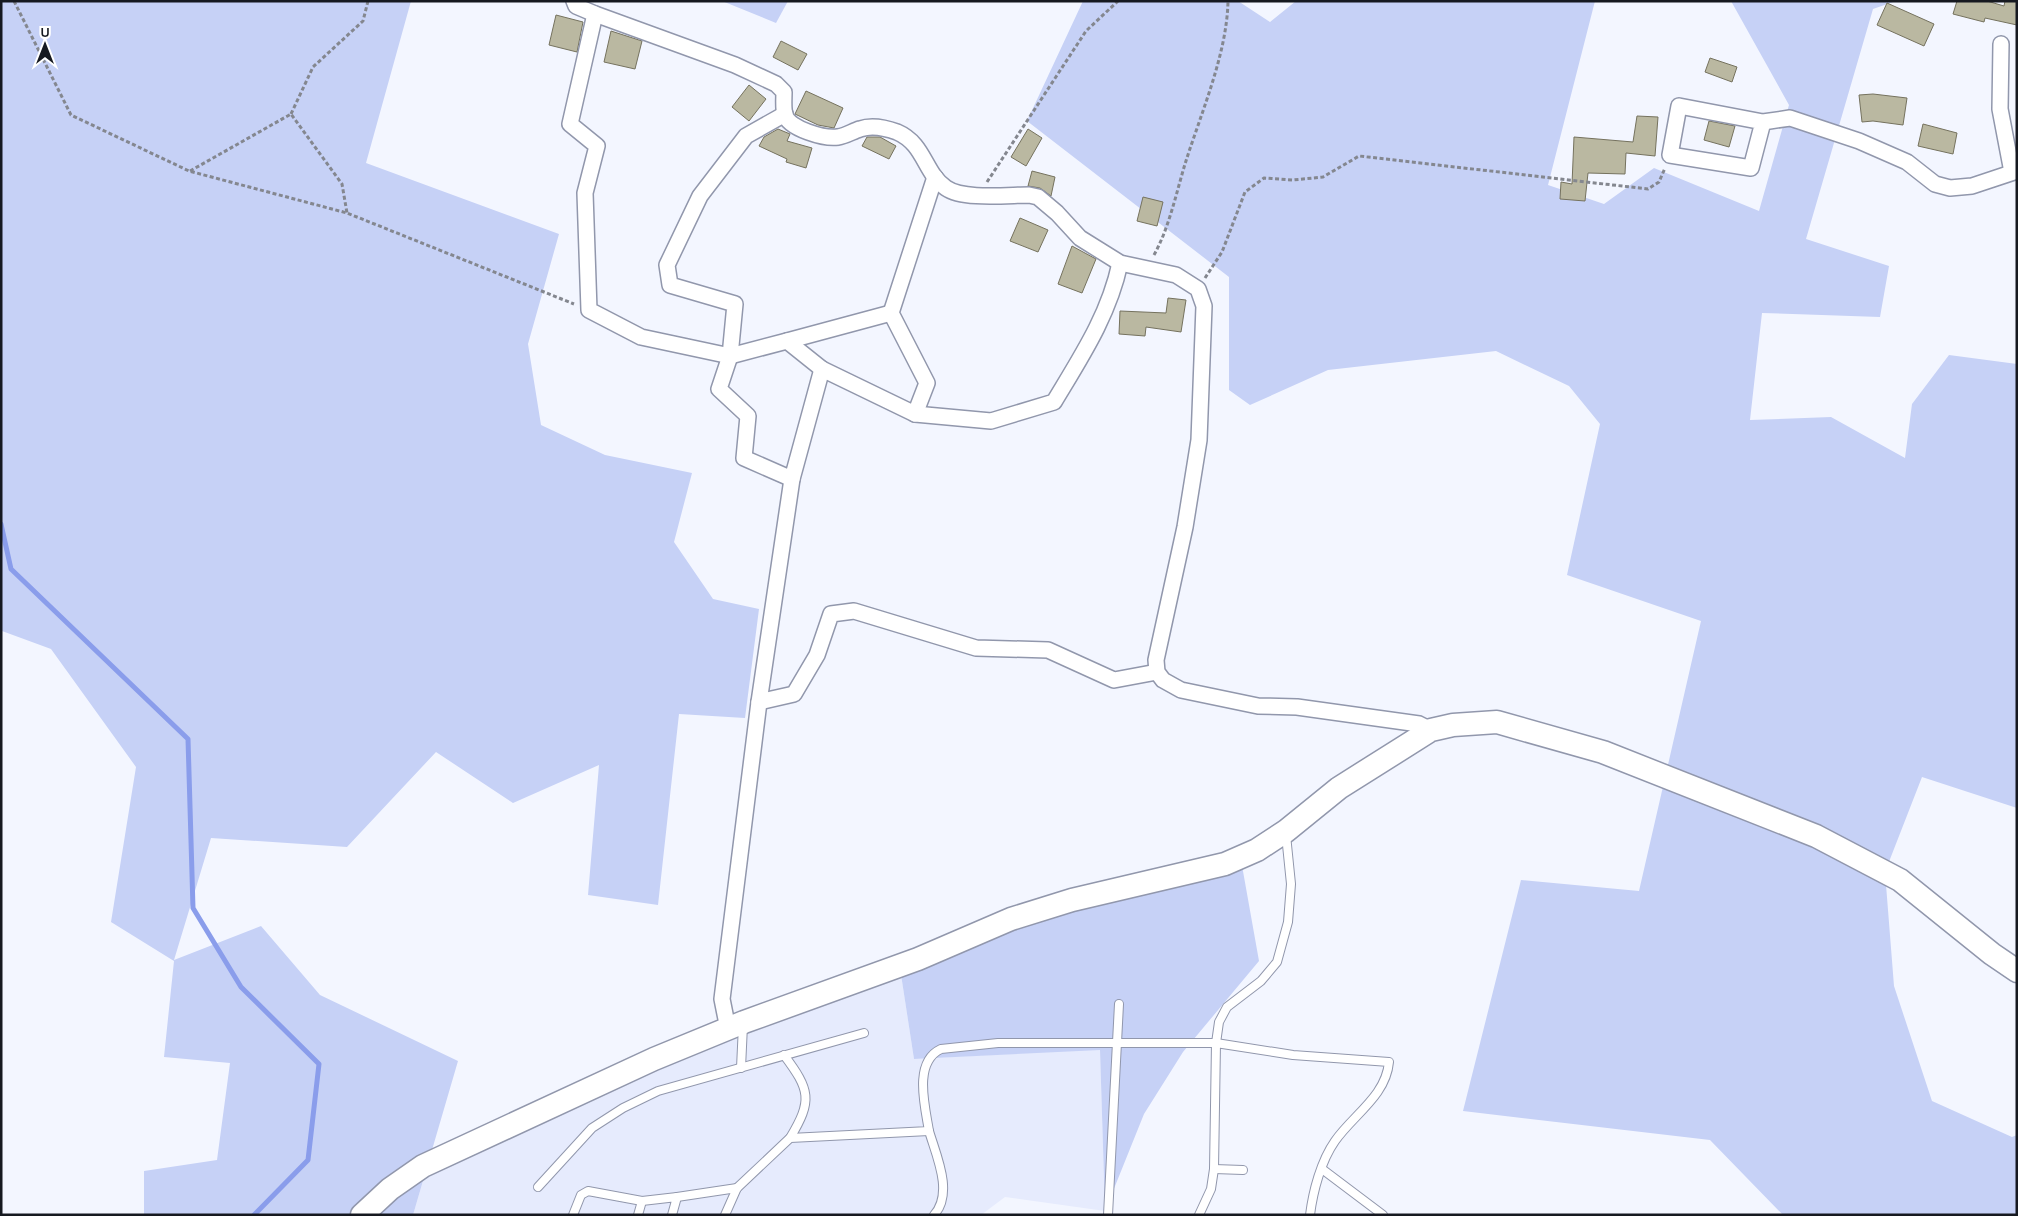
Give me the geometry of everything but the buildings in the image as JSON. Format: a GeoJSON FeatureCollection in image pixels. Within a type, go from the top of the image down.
{"type":"FeatureCollection","features":[{"type":"Feature","properties":{"kind":"street"},"geometry":{"type":"LineString","coordinates":[[574,1],[576,6],[595,14],[735,65],[776,84],[784,92],[785,114],[790,124],[824,137],[840,137],[862,128],[873,126],[897,132],[910,140],[921,151],[935,177],[946,188],[958,193],[978,195],[1029,195],[1038,197],[1057,213],[1080,238],[1120,263],[1176,275],[1198,288],[1204,306],[1199,440],[1186,527],[1156,660],[1157,672],[1163,680],[1181,690],[1258,706],[1298,707],[1419,724],[1431,730]]}},
{"type":"Feature","properties":{"kind":"street"},"geometry":{"type":"LineString","coordinates":[[595,14],[570,124],[597,146],[585,193],[589,310],[641,337],[730,356],[891,313]]}},
{"type":"Feature","properties":{"kind":"street"},"geometry":{"type":"LineString","coordinates":[[1763,122],[1751,168],[1670,155],[1679,106],[1763,122],[1790,118],[1859,141],[1907,162],[1936,184],[1950,188],[1972,186],[2014,172],[2000,109],[2001,44]]}},
{"type":"Feature","properties":{"kind":"street"},"geometry":{"type":"LineString","coordinates":[[785,114],[746,136],[700,196],[667,265],[670,285],[735,304],[730,356],[719,389],[748,416],[744,458],[792,479]]}},
{"type":"Feature","properties":{"kind":"street"},"geometry":{"type":"LineString","coordinates":[[915,414],[927,383],[891,313],[935,177]]}},
{"type":"Feature","properties":{"kind":"street"},"geometry":{"type":"LineString","coordinates":[[787,341],[822,368],[915,414],[991,421],[1054,402],[1096,331],[1114,292],[1120,263]]}},
{"type":"Feature","properties":{"kind":"street"},"geometry":{"type":"LineString","coordinates":[[736,1026],[722,998],[758,702],[792,479],[822,368]]}},
{"type":"Feature","properties":{"kind":"street"},"geometry":{"type":"LineString","coordinates":[[758,702],[794,694],[817,655],[831,614],[854,611],[976,648],[1048,650],[1114,680],[1157,672]]}},
{"type":"Feature","properties":{"kind":"street"},"geometry":{"type":"LineString","coordinates":[[362,1215],[390,1189],[423,1166],[654,1059],[736,1026],[918,959],[1011,919],[1072,900],[1225,864],[1257,850],[1286,831],[1339,788],[1431,730],[1453,725],[1497,722],[1550,735],[1603,752],[1816,836],[1900,880],[1992,954],[2017,971]]}},
{"type":"Feature","properties":{"kind":"lane"},"geometry":{"type":"LineString","coordinates":[[1199,1215],[1210,1189],[1214,1169],[1216,1043],[1219,1022],[1227,1007],[1261,981],[1277,962],[1288,922],[1291,884],[1286,831]]}},
{"type":"Feature","properties":{"kind":"lane"},"geometry":{"type":"LineString","coordinates":[[1108,1215],[1119,1004]]}},
{"type":"Feature","properties":{"kind":"lane"},"geometry":{"type":"LineString","coordinates":[[736,1026],[741,1068]]}},
{"type":"Feature","properties":{"kind":"lane"},"geometry":{"type":"LineString","coordinates":[[538,1187],[592,1128],[623,1108],[658,1091],[864,1033]]}},
{"type":"Feature","properties":{"kind":"lane"},"geometry":{"type":"LineString","coordinates":[[934,1215],[940,1208],[944,1185],[929,1130],[923,1094],[926,1066],[932,1053],[941,1049],[998,1043],[1116,1042],[1216,1043],[1292,1055],[1388,1062],[1387,1076],[1372,1100],[1335,1141],[1322,1168],[1310,1215]]}},
{"type":"Feature","properties":{"kind":"lane"},"geometry":{"type":"LineString","coordinates":[[736,1215],[727,1212],[737,1188],[790,1138],[803,1116],[807,1102],[802,1079],[784,1055]]}},
{"type":"Feature","properties":{"kind":"lane"},"geometry":{"type":"LineString","coordinates":[[790,1138],[929,1130]]}},
{"type":"Feature","properties":{"kind":"lane"},"geometry":{"type":"LineString","coordinates":[[1322,1168],[1382,1215]]}},
{"type":"Feature","properties":{"kind":"lane"},"geometry":{"type":"LineString","coordinates":[[1214,1169],[1243,1170]]}},
{"type":"Feature","properties":{"kind":"lane"},"geometry":{"type":"LineString","coordinates":[[573,1215],[581,1196],[588,1191],[642,1201],[737,1188]]}},
{"type":"Feature","properties":{"kind":"lane"},"geometry":{"type":"LineString","coordinates":[[672,1215],[676,1197]]}},
{"type":"Feature","properties":{"kind":"lane"},"geometry":{"type":"LineString","coordinates":[[638,1215],[642,1201]]}},
{"type":"Feature","properties":{"kind":"path"},"geometry":{"type":"LineString","coordinates":[[14,1],[71,115],[189,171],[347,213],[589,310]]}},
{"type":"Feature","properties":{"kind":"path"},"geometry":{"type":"LineString","coordinates":[[189,171],[291,114],[313,67],[363,22],[368,1]]}},
{"type":"Feature","properties":{"kind":"path"},"geometry":{"type":"LineString","coordinates":[[978,195],[1086,31],[1118,1]]}},
{"type":"Feature","properties":{"kind":"path"},"geometry":{"type":"LineString","coordinates":[[1146,269],[1165,229],[1208,92],[1228,23],[1228,1]]}},
{"type":"Feature","properties":{"kind":"path"},"geometry":{"type":"LineString","coordinates":[[291,114],[342,184],[347,213]]}},
{"type":"Feature","properties":{"kind":"path"},"geometry":{"type":"LineString","coordinates":[[1198,288],[1222,252],[1245,192],[1264,178],[1292,180],[1323,177],[1358,156],[1648,189],[1659,182],[1670,155]]}},
{"type":"Feature","properties":{"kind":"shaded area"},"geometry":{"type":"Polygon","coordinates":[[[1,1],[411,1],[366,163],[559,234],[528,344],[541,425],[605,455],[692,473],[674,542],[713,599],[759,609],[745,718],[679,714],[658,905],[588,895],[599,765],[513,803],[436,752],[347,847],[211,838],[174,960],[261,926],[320,995],[458,1061],[413,1215],[144,1215],[144,1171],[217,1160],[230,1063],[164,1057],[174,961],[111,922],[136,767],[51,649],[1,629],[1,1]]]}},
{"type":"Feature","properties":{"kind":"shaded area"},"geometry":{"type":"Polygon","coordinates":[[[722,1],[788,1],[776,23],[722,1]]]}},
{"type":"Feature","properties":{"kind":"shaded area"},"geometry":{"type":"Polygon","coordinates":[[[1083,1],[1238,1],[1270,22],[1296,1],[1595,1],[1548,185],[1604,204],[1654,168],[1759,211],[1789,105],[1731,1],[1896,1],[1873,9],[1806,239],[1889,266],[1880,317],[1762,313],[1750,420],[1831,417],[1905,458],[1912,404],[1949,355],[2017,364],[2017,808],[1922,777],[1885,872],[1894,986],[1932,1101],[2012,1137],[2017,1135],[2017,1215],[1783,1215],[1710,1140],[1463,1111],[1521,880],[1639,891],[1701,621],[1567,575],[1600,424],[1569,386],[1496,351],[1328,370],[1250,405],[1229,390],[1229,277],[1027,121],[1083,1]]]}},
{"type":"Feature","properties":{"kind":"shaded area"},"geometry":{"type":"Polygon","coordinates":[[[1241,860],[1259,961],[1183,1052],[1144,1114],[1105,1211],[1100,1050],[914,1059],[900,968],[1066,897],[1241,860]]]}},
{"type":"Feature","properties":{"kind":"shaded area"},"geometry":{"type":"Polygon","coordinates":[[[900,968],[914,1059],[1100,1049],[1105,1211],[1005,1197],[981,1215],[413,1215],[431,1154],[900,968]]]}},
{"type":"Feature","properties":{"kind":"waterway"},"geometry":{"type":"LineString","coordinates":[[1,524],[11,569],[188,739],[193,908],[241,987],[319,1064],[308,1160],[254,1215]]}}]}
